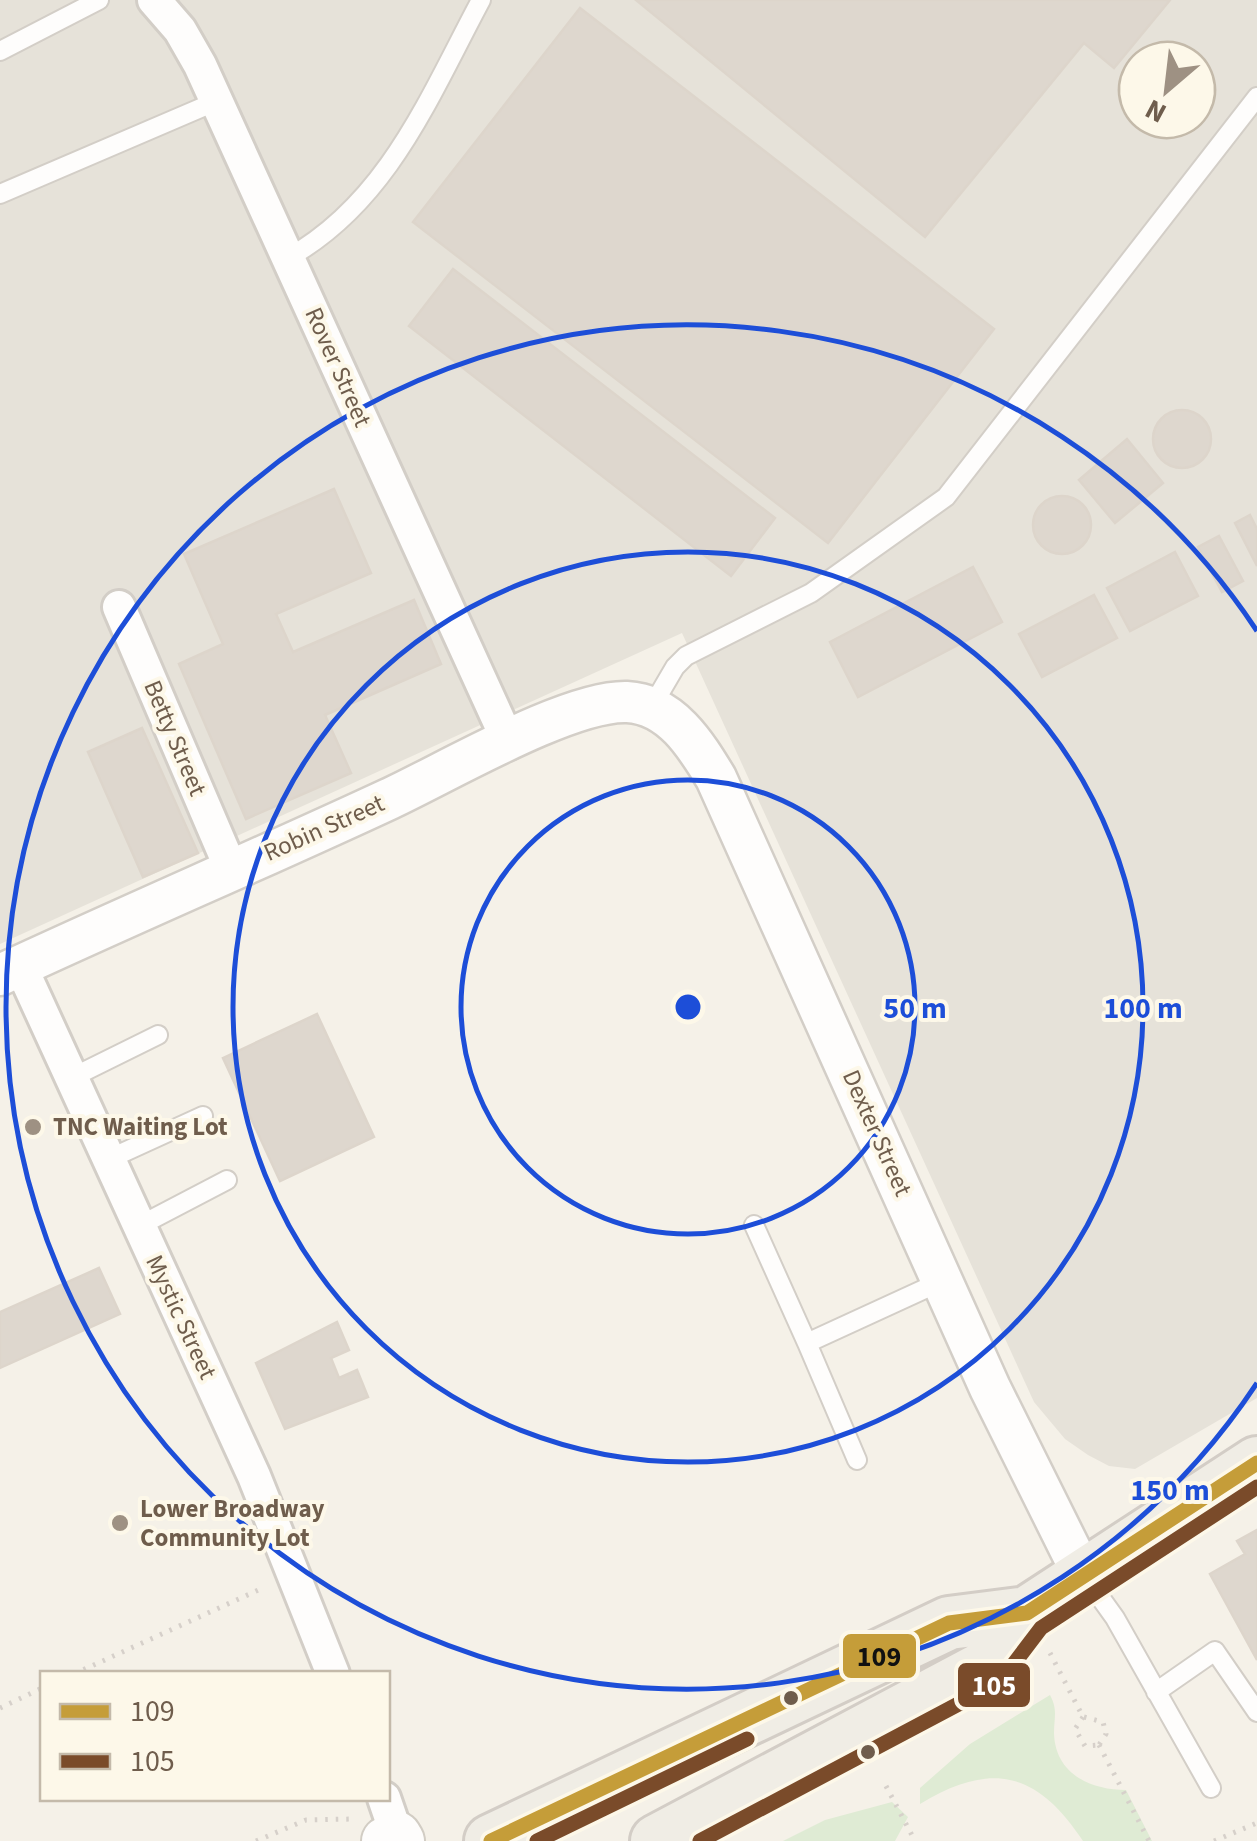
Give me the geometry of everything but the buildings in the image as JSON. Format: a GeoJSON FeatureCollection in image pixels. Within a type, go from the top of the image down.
{"type":"FeatureCollection","features":[{"type":"Feature","properties":{"kind":"main road"},"geometry":{"type":"LineString","coordinates":[[657,1841],[989,1665],[1027,1612],[1257,1463]]}},
{"type":"Feature","properties":{"kind":"main road"},"geometry":{"type":"LineString","coordinates":[[491,1841],[949,1623],[1027,1612]]}},
{"type":"Feature","properties":{"kind":"street","name":"Rover Street"},"geometry":{"type":"LineString","coordinates":[[154,0],[192,48],[217,100],[509,742]]}},
{"type":"Feature","properties":{"kind":"street","name":"Betty Street"},"geometry":{"type":"LineString","coordinates":[[119,607],[231,869]]}},
{"type":"Feature","properties":{"kind":"street","name":"Robin Street"},"geometry":{"type":"LineString","coordinates":[[10,970],[509,742],[559,715],[610,703],[632,702],[650,708]]}},
{"type":"Feature","properties":{"kind":"street","name":"Dexter Street"},"geometry":{"type":"LineString","coordinates":[[650,708],[689,734],[716,778],[942,1281],[1084,1575]]}},
{"type":"Feature","properties":{"kind":"street","name":"Mystic Street"},"geometry":{"type":"LineString","coordinates":[[10,970],[72,1078],[254,1476],[333,1671]]}},
{"type":"Feature","properties":{"kind":"lane"},"geometry":{"type":"LineString","coordinates":[[0,52],[99,0]]}},
{"type":"Feature","properties":{"kind":"lane"},"geometry":{"type":"LineString","coordinates":[[288,258],[357,208],[395,161],[481,0]]}},
{"type":"Feature","properties":{"kind":"lane"},"geometry":{"type":"LineString","coordinates":[[650,708],[674,667],[686,656],[811,593],[946,497],[1257,97]]}},
{"type":"Feature","properties":{"kind":"lane"},"geometry":{"type":"LineString","coordinates":[[0,194],[217,100]]}},
{"type":"Feature","properties":{"kind":"lane"},"geometry":{"type":"LineString","coordinates":[[72,1078],[158,1035]]}},
{"type":"Feature","properties":{"kind":"lane"},"geometry":{"type":"LineString","coordinates":[[109,1160],[202,1116]]}},
{"type":"Feature","properties":{"kind":"lane"},"geometry":{"type":"LineString","coordinates":[[139,1226],[227,1180]]}},
{"type":"Feature","properties":{"kind":"lane"},"geometry":{"type":"LineString","coordinates":[[754,1225],[857,1460]]}},
{"type":"Feature","properties":{"kind":"lane"},"geometry":{"type":"LineString","coordinates":[[807,1343],[942,1281]]}},
{"type":"Feature","properties":{"kind":"lane"},"geometry":{"type":"LineString","coordinates":[[1084,1575],[1211,1788]]}},
{"type":"Feature","properties":{"kind":"lane"},"geometry":{"type":"LineString","coordinates":[[1156,1692],[1215,1650],[1257,1712]]}},
{"type":"Feature","properties":{"kind":"path"},"geometry":{"type":"LineString","coordinates":[[81,1671],[273,1584]]}},
{"type":"Feature","properties":{"kind":"path"},"geometry":{"type":"LineString","coordinates":[[1055,1664],[1083,1717]]}},
{"type":"Feature","properties":{"kind":"path"},"geometry":{"type":"LineString","coordinates":[[0,1708],[40,1689]]}},
{"type":"Feature","properties":{"kind":"path"},"geometry":{"type":"LineString","coordinates":[[1083,1717],[1094,1716],[1104,1722],[1106,1734],[1099,1745]]}},
{"type":"Feature","properties":{"kind":"path"},"geometry":{"type":"LineString","coordinates":[[1083,1717],[1075,1729],[1077,1739],[1084,1746],[1099,1745]]}},
{"type":"Feature","properties":{"kind":"path"},"geometry":{"type":"LineString","coordinates":[[1099,1745],[1148,1841]]}},
{"type":"Feature","properties":{"kind":"path"},"geometry":{"type":"LineString","coordinates":[[886,1786],[915,1841]]}},
{"type":"Feature","properties":{"kind":"path"},"geometry":{"type":"LineString","coordinates":[[256,1841],[318,1818],[353,1819],[387,1829]]}},
{"type":"Feature","properties":{"kind":"path"},"geometry":{"type":"LineString","coordinates":[[1214,1841],[1257,1823]]}},
{"type":"Feature","properties":{"kind":"shaded area"},"geometry":{"type":"Polygon","coordinates":[[[0,0],[1257,0],[1257,1398],[1135,1469],[1109,1466],[1088,1455],[1065,1439],[1034,1402],[682,633],[0,944],[0,0]]]}},
{"type":"Feature","properties":{"kind":"green space"},"geometry":{"type":"Polygon","coordinates":[[[1050,1695],[1061,1759],[1088,1783],[1126,1790],[1152,1841],[1083,1841],[1048,1800],[1011,1780],[969,1782],[920,1804],[920,1788],[970,1744],[1050,1695]]]}},
{"type":"Feature","properties":{"kind":"green space"},"geometry":{"type":"Polygon","coordinates":[[[892,1802],[908,1817],[895,1841],[783,1841],[825,1820],[892,1802]]]}},
{"type":"Feature","properties":{"kind":"transit line","name":"109"},"geometry":{"type":"LineString","coordinates":[[491,1841],[949,1623],[1027,1613],[1257,1463]]}},
{"type":"Feature","properties":{"kind":"transit line","name":"105"},"geometry":{"type":"LineString","coordinates":[[700,1841],[1000,1682],[1041,1628],[1257,1487]]}},
{"type":"Feature","properties":{"kind":"transit line","name":"105"},"geometry":{"type":"LineString","coordinates":[[537,1841],[747,1739]]}},
{"type":"Feature","properties":{"kind":"place","name":"TNC Waiting Lot"},"geometry":{"type":"Point","coordinates":[33,1127]}},
{"type":"Feature","properties":{"kind":"place","name":"Lower Broadway Community Lot"},"geometry":{"type":"Point","coordinates":[120,1523]}}]}
